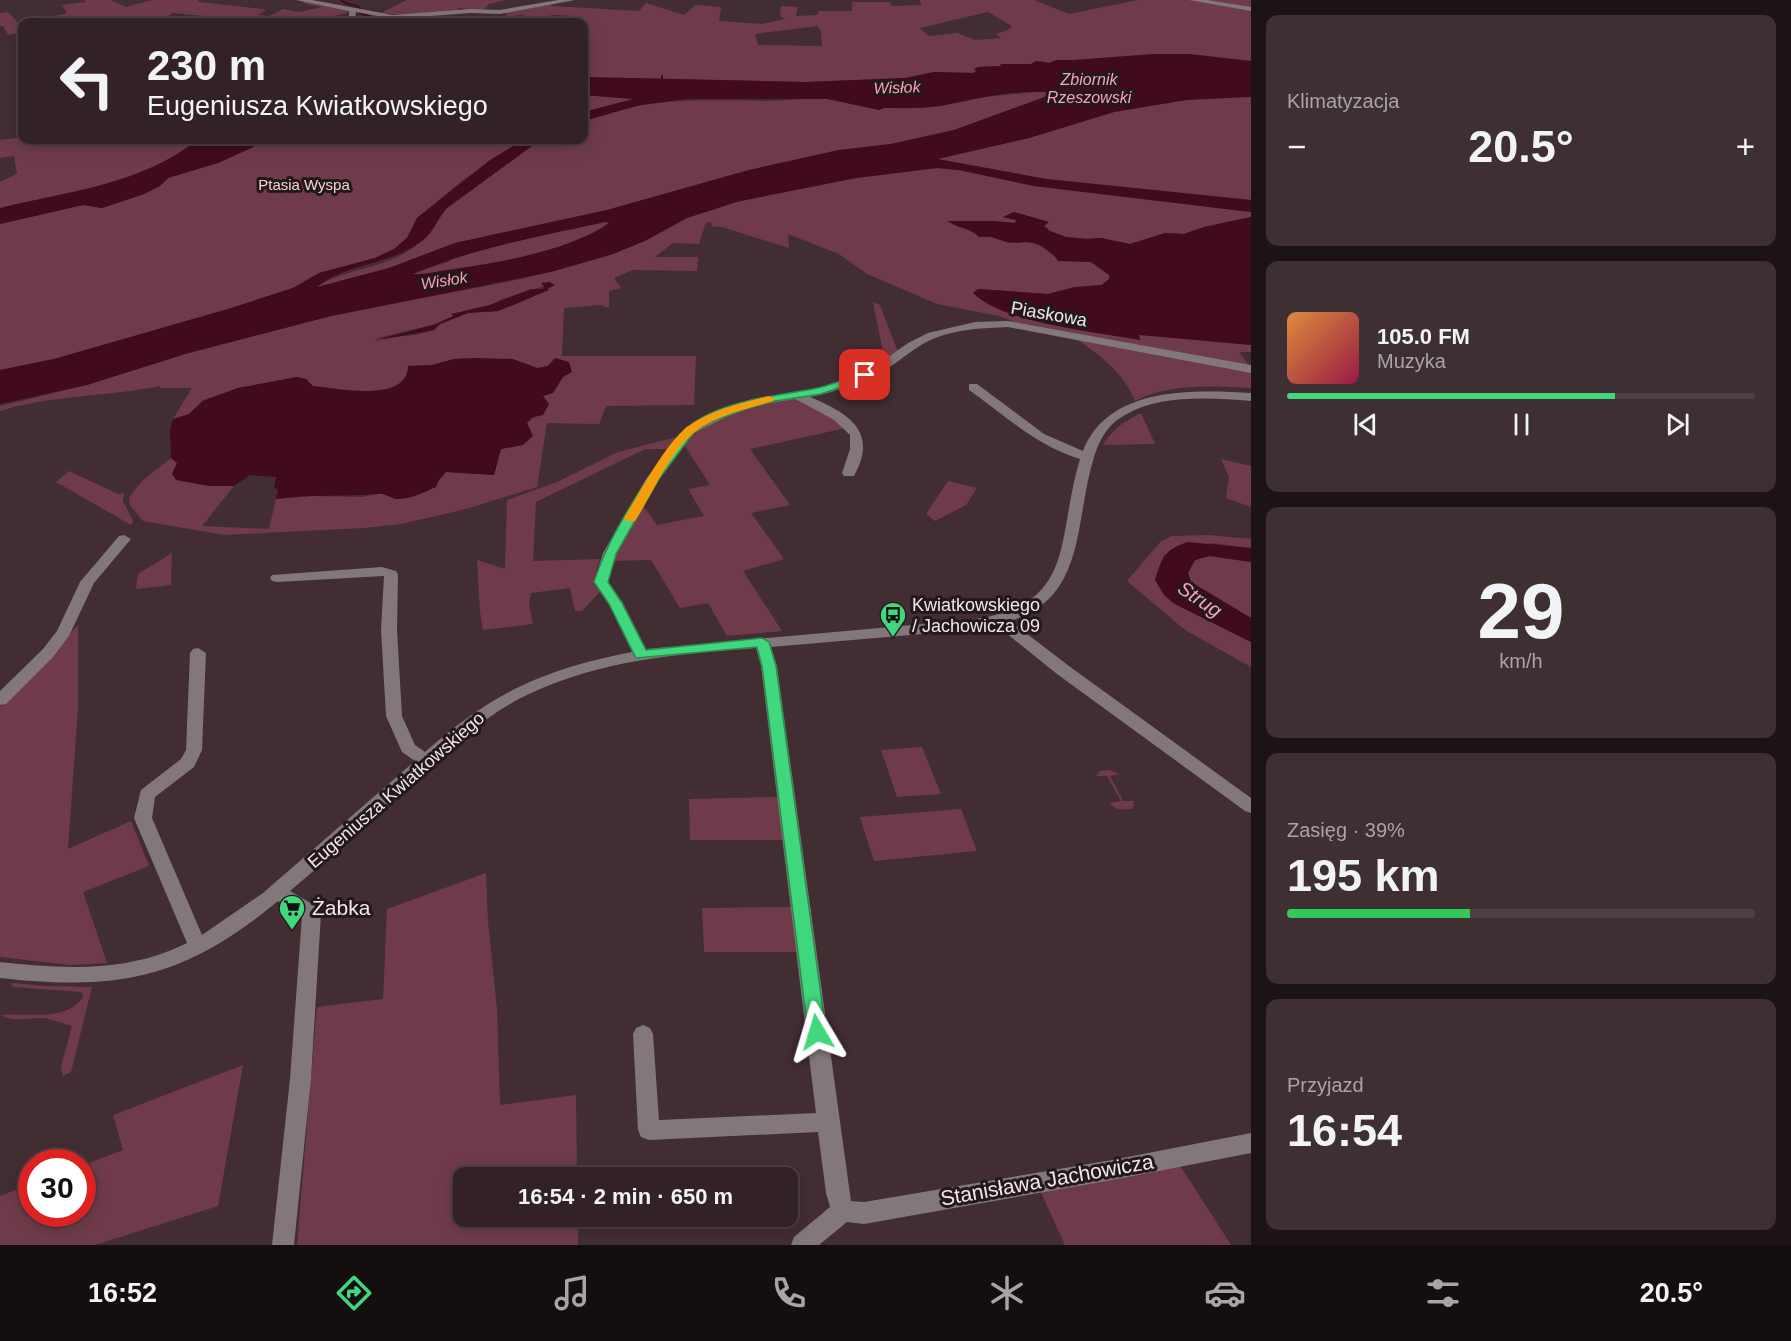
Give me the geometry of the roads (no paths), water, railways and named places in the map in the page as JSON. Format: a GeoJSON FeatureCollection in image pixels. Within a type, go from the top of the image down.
{"type":"FeatureCollection","features":[{"type":"Feature","properties":{"kind":"street"},"geometry":{"type":"LineString","coordinates":[[300,0],[393,16],[470,11],[500,12],[572,0]]}},
{"type":"Feature","properties":{"kind":"street"},"geometry":{"type":"LineString","coordinates":[[1193,0],[1251,9]]}},
{"type":"Feature","properties":{"kind":"street"},"geometry":{"type":"LineString","coordinates":[[348,18],[358,10]]}},
{"type":"Feature","properties":{"kind":"street","name":"Piaskowa"},"geometry":{"type":"LineString","coordinates":[[641,655],[616,603],[601,582],[610,554],[653,479],[690,430],[705,421],[756,402],[797,396],[844,384],[884,365],[912,345],[932,335],[983,324],[1008,324],[1251,369]]}},
{"type":"Feature","properties":{"kind":"street"},"geometry":{"type":"LineString","coordinates":[[973,387],[1044,441],[1066,452],[1088,457]]}},
{"type":"Feature","properties":{"kind":"street"},"geometry":{"type":"LineString","coordinates":[[797,396],[813,402],[846,424],[856,434],[857,444],[849,472]]}},
{"type":"Feature","properties":{"kind":"street","name":"Eugeniusza Kwiatkowskiego"},"geometry":{"type":"LineString","coordinates":[[0,970],[54,976],[100,975],[154,965],[198,947],[237,925],[278,892],[477,718],[526,689],[588,668],[641,655],[762,642],[969,625],[999,620],[1036,605],[1047,596],[1059,579],[1088,457],[1094,438],[1104,424],[1134,408],[1181,397],[1251,397]]}},
{"type":"Feature","properties":{"kind":"street"},"geometry":{"type":"LineString","coordinates":[[0,700],[48,653],[64,633],[87,582],[124,539]]}},
{"type":"Feature","properties":{"kind":"street"},"geometry":{"type":"LineString","coordinates":[[277,578],[382,571],[392,574],[388,630],[394,716],[408,748],[426,761]]}},
{"type":"Feature","properties":{"kind":"street"},"geometry":{"type":"LineString","coordinates":[[999,620],[1063,670],[1251,807]]}},
{"type":"Feature","properties":{"kind":"street"},"geometry":{"type":"LineString","coordinates":[[762,642],[769,666],[837,1192],[843,1211],[802,1245]]}},
{"type":"Feature","properties":{"kind":"street"},"geometry":{"type":"LineString","coordinates":[[198,653],[194,750],[188,764],[147,794],[143,818],[198,947]]}},
{"type":"Feature","properties":{"kind":"street"},"geometry":{"type":"LineString","coordinates":[[278,892],[312,913],[309,998],[301,1098],[283,1245]]}},
{"type":"Feature","properties":{"kind":"street"},"geometry":{"type":"LineString","coordinates":[[643,1034],[649,1130],[828,1122]]}},
{"type":"Feature","properties":{"kind":"street","name":"Stanisława Jachowicza"},"geometry":{"type":"LineString","coordinates":[[843,1211],[864,1213],[1112,1170],[1251,1143]]}},
{"type":"Feature","properties":{"kind":"water","name":"Zbiornik Rzeszowski"},"geometry":{"type":"Polygon","coordinates":[[[1190,54],[1251,61],[1251,97],[1186,100],[1114,112],[1029,138],[938,159],[1046,179],[1251,200],[1251,212],[1034,186],[959,170],[937,168],[856,178],[736,202],[687,218],[645,241],[613,254],[551,272],[331,316],[185,354],[87,385],[0,404],[0,370],[54,359],[228,309],[293,288],[319,273],[375,258],[394,249],[407,238],[417,218],[490,160],[516,144],[535,144],[447,208],[422,241],[397,255],[341,273],[317,287],[389,268],[455,243],[607,210],[749,170],[839,150],[891,144],[954,130],[1056,93],[1012,93],[933,107],[879,110],[827,99],[686,99],[640,105],[588,120],[588,111],[633,99],[588,95],[588,77],[806,82],[905,78],[934,72],[972,73],[976,72],[974,69],[978,67],[1031,64],[1036,61],[1049,63],[1057,60],[1190,54]],[[609,223],[508,243],[413,274],[468,267],[532,254],[593,233],[609,223]]]}},
{"type":"Feature","properties":{"kind":"water"},"geometry":{"type":"Polygon","coordinates":[[[191,144],[260,144],[218,163],[168,178],[160,186],[144,194],[102,208],[83,205],[0,224],[0,208],[128,177],[176,155],[191,144]]]}},
{"type":"Feature","properties":{"kind":"water"},"geometry":{"type":"Polygon","coordinates":[[[1014,212],[1049,222],[1044,226],[1066,237],[1101,238],[1130,244],[1165,233],[1184,234],[1204,227],[1251,217],[1251,345],[1139,335],[1140,340],[1076,330],[1028,319],[1005,312],[987,303],[973,293],[978,289],[1048,294],[1075,287],[1102,285],[1109,279],[1109,275],[1091,262],[1058,261],[1041,246],[1030,242],[1010,242],[992,237],[979,237],[972,231],[947,221],[1015,223],[1016,220],[1003,217],[1014,212]]]}},
{"type":"Feature","properties":{"kind":"water"},"geometry":{"type":"Polygon","coordinates":[[[550,282],[555,285],[547,288],[549,290],[498,311],[468,313],[440,324],[434,330],[373,341],[436,324],[453,316],[451,314],[490,305],[531,289],[543,289],[544,286],[541,283],[550,282]]]}},
{"type":"Feature","properties":{"kind":"water"},"geometry":{"type":"Polygon","coordinates":[[[476,358],[513,359],[537,368],[548,366],[555,358],[569,362],[572,372],[563,377],[553,393],[543,396],[549,404],[543,415],[532,417],[527,423],[533,436],[523,445],[501,449],[494,475],[446,472],[436,487],[401,499],[381,494],[276,499],[278,490],[274,487],[276,477],[250,475],[234,486],[209,486],[176,480],[172,474],[177,463],[171,458],[170,429],[173,419],[189,414],[203,401],[238,388],[297,377],[306,379],[313,386],[353,391],[384,390],[397,385],[405,378],[408,366],[432,365],[454,359],[476,358]]]}},
{"type":"Feature","properties":{"kind":"water","name":"Strug"},"geometry":{"type":"Polygon","coordinates":[[[1188,542],[1251,548],[1251,562],[1210,556],[1195,560],[1188,573],[1191,582],[1251,618],[1251,642],[1173,603],[1164,595],[1155,580],[1160,565],[1169,551],[1188,542]]]}},
{"type":"Feature","properties":{"kind":"waterway"},"geometry":{"type":"LineString","coordinates":[[341,0],[355,5],[360,8],[360,13],[373,18]]}},
{"type":"Feature","properties":{"kind":"place","name":"Kwiatkowskiego / Jachowicza 09"},"geometry":{"type":"Point","coordinates":[893,638]}},
{"type":"Feature","properties":{"kind":"place","name":"Żabka"},"geometry":{"type":"Point","coordinates":[292,931]}},
{"type":"Feature","properties":{"kind":"water label","name":"Wisłok"},"geometry":{"type":"Point","coordinates":[897,87]}},
{"type":"Feature","properties":{"kind":"water label","name":"Wisłok"},"geometry":{"type":"Point","coordinates":[444,280]}},
{"type":"Feature","properties":{"kind":"park label","name":"Ptasia Wyspa"},"geometry":{"type":"Point","coordinates":[304,185]}}]}
